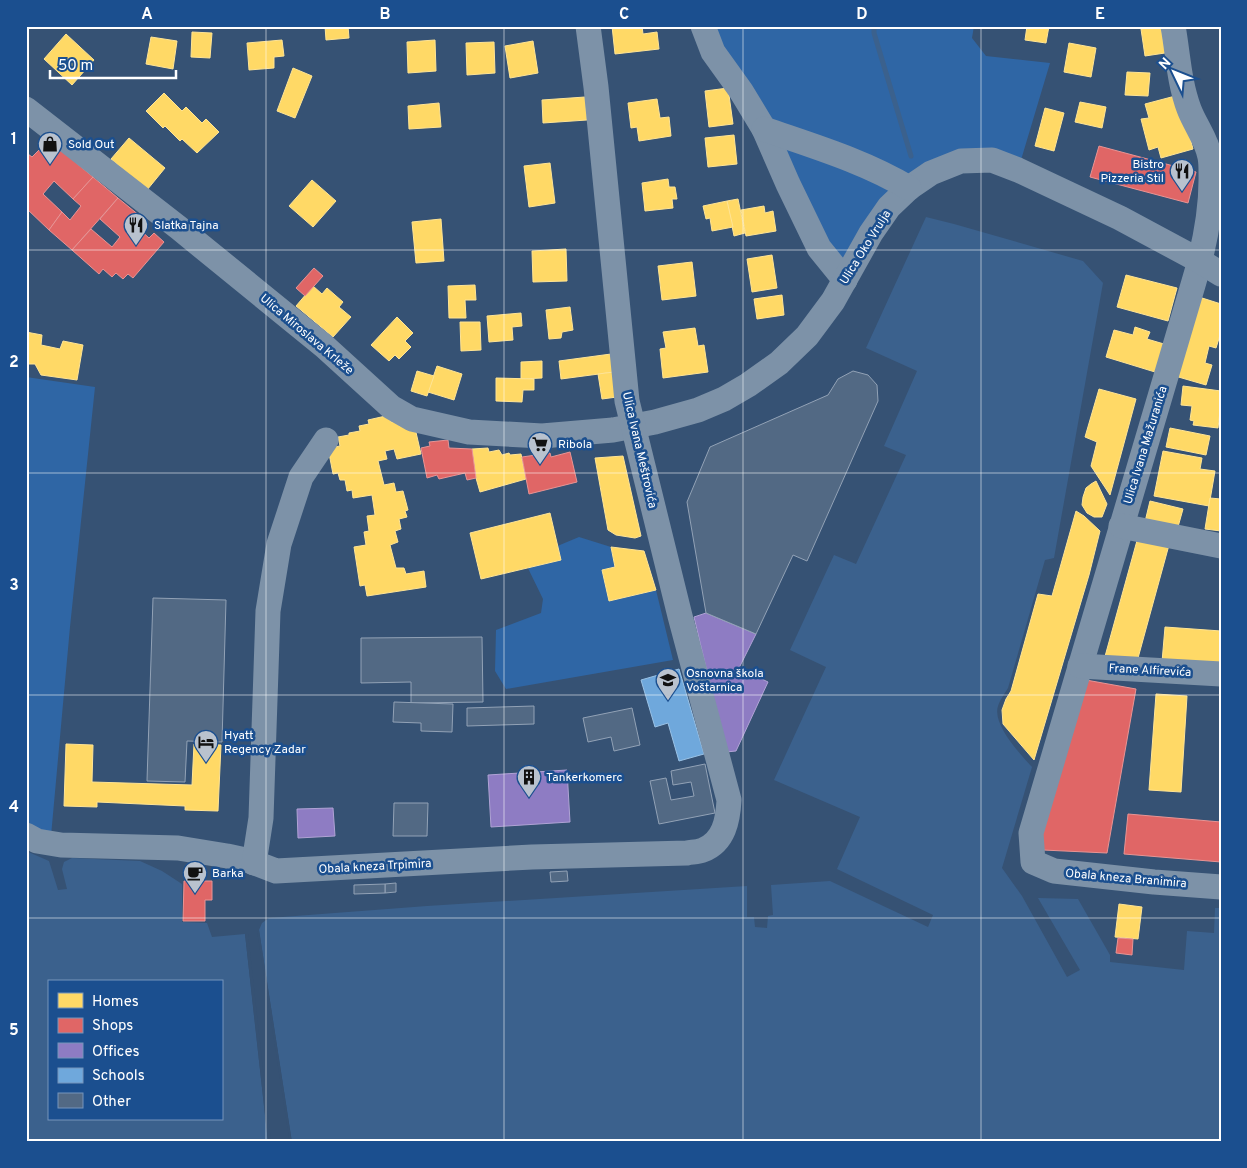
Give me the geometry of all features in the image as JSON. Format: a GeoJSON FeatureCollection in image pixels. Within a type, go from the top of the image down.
{"type":"FeatureCollection","features":[{"type":"Feature","properties":{"kind":"street","name":"Ulica Ivana Meštrovića"},"geometry":{"type":"LineString","coordinates":[[588,26],[596,87],[627,401],[680,616],[729,800],[726,823],[721,835]]}},
{"type":"Feature","properties":{"kind":"street"},"geometry":{"type":"LineString","coordinates":[[703,26],[713,52],[741,91],[764,129],[819,248],[845,280]]}},
{"type":"Feature","properties":{"kind":"street","name":"Ulica Ivana Mažuranića"},"geometry":{"type":"LineString","coordinates":[[1033,862],[1031,833],[1200,261],[1206,233],[1212,187],[1210,158],[1189,109],[1180,75],[1173,26]]}},
{"type":"Feature","properties":{"kind":"street","name":"Ulica Miroslava Krleže"},"geometry":{"type":"LineString","coordinates":[[26,109],[181,230],[324,346],[391,407],[412,419],[469,432],[542,436],[613,430],[634,426]]}},
{"type":"Feature","properties":{"kind":"street"},"geometry":{"type":"LineString","coordinates":[[764,129],[857,162],[909,188]]}},
{"type":"Feature","properties":{"kind":"street","name":"Ulica Oko Vrulja"},"geometry":{"type":"LineString","coordinates":[[634,426],[698,410],[724,399],[779,363],[807,336],[833,301],[871,233],[889,207],[909,188],[931,173],[960,161],[992,160],[1049,184],[1120,218],[1221,274]]}},
{"type":"Feature","properties":{"kind":"street"},"geometry":{"type":"LineString","coordinates":[[254,863],[261,818],[268,611],[279,544],[301,477],[326,440]]}},
{"type":"Feature","properties":{"kind":"street"},"geometry":{"type":"LineString","coordinates":[[1121,526],[1221,546]]}},
{"type":"Feature","properties":{"kind":"street","name":"Frane Alfirevića"},"geometry":{"type":"LineString","coordinates":[[1080,666],[1221,674]]}},
{"type":"Feature","properties":{"kind":"street","name":"Obala kneza Trpimira"},"geometry":{"type":"LineString","coordinates":[[26,835],[37,841],[61,845],[178,848],[227,856],[276,871],[532,857],[687,853],[702,850],[713,844],[721,835]]}},
{"type":"Feature","properties":{"kind":"street","name":"Obala kneza Branimira"},"geometry":{"type":"LineString","coordinates":[[1033,862],[1054,871],[1221,887]]}},
{"type":"Feature","properties":{"kind":"shaded area"},"geometry":{"type":"Polygon","coordinates":[[[703,26],[974,26],[972,38],[986,56],[1050,63],[1018,170],[931,173],[845,280],[703,26]]]}},
{"type":"Feature","properties":{"kind":"shaded area"},"geometry":{"type":"Polygon","coordinates":[[[926,217],[1083,261],[1103,283],[1054,558],[1045,560],[1008,688],[998,706],[997,713],[1003,730],[1014,747],[1032,767],[1002,868],[1022,896],[1067,977],[1080,970],[1038,898],[1078,899],[1110,955],[1110,962],[1184,970],[1187,931],[1214,933],[1215,908],[1221,908],[1221,1142],[292,1142],[259,930],[262,923],[269,918],[747,886],[747,917],[754,917],[755,927],[767,928],[768,916],[773,915],[771,885],[830,881],[928,927],[933,915],[837,869],[860,817],[774,780],[826,667],[790,650],[834,555],[856,564],[906,455],[884,446],[917,371],[866,348],[926,217]]]}},
{"type":"Feature","properties":{"kind":"shaded area"},"geometry":{"type":"Polygon","coordinates":[[[26,377],[95,387],[51,836],[26,827],[26,377]]]}},
{"type":"Feature","properties":{"kind":"shaded area"},"geometry":{"type":"Polygon","coordinates":[[[579,537],[611,547],[615,567],[602,570],[609,601],[656,590],[673,660],[506,689],[495,671],[496,630],[541,613],[543,599],[524,560],[579,537]]]}},
{"type":"Feature","properties":{"kind":"shaded area"},"geometry":{"type":"Polygon","coordinates":[[[26,851],[49,861],[58,890],[67,889],[62,869],[64,862],[72,858],[140,861],[162,871],[182,884],[182,922],[207,923],[212,937],[245,934],[268,1142],[26,1142],[26,851]]]}},
{"type":"Feature","properties":{"kind":"pier"},"geometry":{"type":"Polygon","coordinates":[[[259,930],[292,1142],[290,1142],[289,1138],[257,931],[259,930]]]}},
{"type":"Feature","properties":{"kind":"pier"},"geometry":{"type":"Polygon","coordinates":[[[245,934],[248,934],[271,1142],[268,1142],[245,934]]]}},
{"type":"Feature","properties":{"kind":"building: Homes"},"geometry":{"type":"Polygon","coordinates":[[[325,26],[348,26],[349,38],[326,40],[325,26]]]}},
{"type":"Feature","properties":{"kind":"building: Homes"},"geometry":{"type":"Polygon","coordinates":[[[612,26],[642,26],[643,34],[657,32],[659,49],[615,54],[612,26]]]}},
{"type":"Feature","properties":{"kind":"building: Homes"},"geometry":{"type":"Polygon","coordinates":[[[1027,26],[1049,26],[1046,43],[1025,40],[1027,26]]]}},
{"type":"Feature","properties":{"kind":"building: Homes"},"geometry":{"type":"Polygon","coordinates":[[[1161,26],[1165,53],[1145,56],[1141,29],[1161,26]]]}},
{"type":"Feature","properties":{"kind":"building: Homes"},"geometry":{"type":"Polygon","coordinates":[[[192,32],[212,33],[210,58],[191,57],[192,32]]]}},
{"type":"Feature","properties":{"kind":"building: Homes"},"geometry":{"type":"Polygon","coordinates":[[[66,34],[94,60],[72,85],[44,59],[66,34]]]}},
{"type":"Feature","properties":{"kind":"building: Homes"},"geometry":{"type":"Polygon","coordinates":[[[151,37],[177,41],[173,69],[146,64],[151,37]]]}},
{"type":"Feature","properties":{"kind":"building: Homes"},"geometry":{"type":"Polygon","coordinates":[[[282,40],[284,56],[274,57],[274,68],[249,70],[247,43],[282,40]]]}},
{"type":"Feature","properties":{"kind":"building: Homes"},"geometry":{"type":"Polygon","coordinates":[[[435,40],[436,71],[408,73],[407,42],[435,40]]]}},
{"type":"Feature","properties":{"kind":"building: Homes"},"geometry":{"type":"Polygon","coordinates":[[[533,41],[538,73],[510,78],[505,46],[533,41]]]}},
{"type":"Feature","properties":{"kind":"building: Homes"},"geometry":{"type":"Polygon","coordinates":[[[494,42],[495,73],[467,75],[466,43],[494,42]]]}},
{"type":"Feature","properties":{"kind":"building: Homes"},"geometry":{"type":"Polygon","coordinates":[[[1069,43],[1096,48],[1091,77],[1064,72],[1069,43]]]}},
{"type":"Feature","properties":{"kind":"building: Homes"},"geometry":{"type":"Polygon","coordinates":[[[293,68],[312,76],[295,118],[277,111],[293,68]]]}},
{"type":"Feature","properties":{"kind":"building: Homes"},"geometry":{"type":"Polygon","coordinates":[[[1127,72],[1150,73],[1148,96],[1125,95],[1127,72]]]}},
{"type":"Feature","properties":{"kind":"building: Homes"},"geometry":{"type":"Polygon","coordinates":[[[728,88],[733,124],[709,127],[705,91],[728,88]]]}},
{"type":"Feature","properties":{"kind":"building: Homes"},"geometry":{"type":"Polygon","coordinates":[[[164,93],[182,111],[186,107],[202,123],[206,119],[219,132],[197,153],[182,139],[180,141],[165,126],[163,128],[146,111],[164,93]]]}},
{"type":"Feature","properties":{"kind":"building: Homes"},"geometry":{"type":"Polygon","coordinates":[[[1179,95],[1193,149],[1161,158],[1158,147],[1149,150],[1141,119],[1149,118],[1145,104],[1179,95]]]}},
{"type":"Feature","properties":{"kind":"building: Homes"},"geometry":{"type":"Polygon","coordinates":[[[585,97],[587,120],[543,123],[542,100],[585,97]]]}},
{"type":"Feature","properties":{"kind":"building: Homes"},"geometry":{"type":"Polygon","coordinates":[[[657,99],[660,118],[669,117],[671,136],[639,141],[637,127],[631,128],[628,103],[657,99]]]}},
{"type":"Feature","properties":{"kind":"building: Homes"},"geometry":{"type":"Polygon","coordinates":[[[1080,102],[1106,107],[1102,128],[1075,122],[1080,102]]]}},
{"type":"Feature","properties":{"kind":"building: Homes"},"geometry":{"type":"Polygon","coordinates":[[[439,103],[441,127],[409,129],[408,106],[439,103]]]}},
{"type":"Feature","properties":{"kind":"building: Homes"},"geometry":{"type":"Polygon","coordinates":[[[1045,108],[1064,113],[1054,151],[1035,146],[1045,108]]]}},
{"type":"Feature","properties":{"kind":"building: Homes"},"geometry":{"type":"Polygon","coordinates":[[[734,135],[737,164],[708,167],[705,138],[734,135]]]}},
{"type":"Feature","properties":{"kind":"building: Homes"},"geometry":{"type":"Polygon","coordinates":[[[129,138],[165,168],[147,190],[111,159],[129,138]]]}},
{"type":"Feature","properties":{"kind":"building: Homes"},"geometry":{"type":"Polygon","coordinates":[[[550,163],[555,203],[529,207],[524,166],[550,163]]]}},
{"type":"Feature","properties":{"kind":"building: Homes"},"geometry":{"type":"Polygon","coordinates":[[[668,179],[669,187],[675,187],[677,199],[672,199],[673,208],[645,211],[642,183],[668,179]]]}},
{"type":"Feature","properties":{"kind":"building: Homes"},"geometry":{"type":"Polygon","coordinates":[[[312,180],[336,201],[313,227],[289,206],[312,180]]]}},
{"type":"Feature","properties":{"kind":"building: Homes"},"geometry":{"type":"Polygon","coordinates":[[[738,199],[745,233],[734,236],[727,201],[738,199]]]}},
{"type":"Feature","properties":{"kind":"building: Homes"},"geometry":{"type":"Polygon","coordinates":[[[727,201],[733,227],[712,231],[710,218],[706,219],[703,206],[727,201]]]}},
{"type":"Feature","properties":{"kind":"building: Homes"},"geometry":{"type":"Polygon","coordinates":[[[764,206],[765,213],[773,211],[776,231],[746,236],[741,210],[764,206]]]}},
{"type":"Feature","properties":{"kind":"building: Homes"},"geometry":{"type":"Polygon","coordinates":[[[441,219],[444,261],[416,263],[412,222],[441,219]]]}},
{"type":"Feature","properties":{"kind":"building: Homes"},"geometry":{"type":"Polygon","coordinates":[[[566,249],[567,281],[533,282],[532,251],[566,249]]]}},
{"type":"Feature","properties":{"kind":"building: Homes"},"geometry":{"type":"Polygon","coordinates":[[[772,255],[777,288],[752,292],[747,259],[772,255]]]}},
{"type":"Feature","properties":{"kind":"building: Homes"},"geometry":{"type":"Polygon","coordinates":[[[692,262],[696,296],[662,300],[658,266],[692,262]]]}},
{"type":"Feature","properties":{"kind":"building: Homes"},"geometry":{"type":"Polygon","coordinates":[[[1126,275],[1177,288],[1168,321],[1117,307],[1126,275]]]}},
{"type":"Feature","properties":{"kind":"building: Homes"},"geometry":{"type":"Polygon","coordinates":[[[475,285],[476,300],[465,300],[466,318],[449,318],[448,286],[475,285]]]}},
{"type":"Feature","properties":{"kind":"building: Homes"},"geometry":{"type":"Polygon","coordinates":[[[313,286],[322,294],[327,288],[343,302],[339,307],[351,317],[333,337],[296,306],[313,286]]]}},
{"type":"Feature","properties":{"kind":"building: Homes"},"geometry":{"type":"Polygon","coordinates":[[[782,295],[784,315],[757,319],[754,299],[782,295]]]}},
{"type":"Feature","properties":{"kind":"building: Homes"},"geometry":{"type":"Polygon","coordinates":[[[1199,297],[1221,304],[1221,332],[1216,348],[1209,346],[1205,363],[1212,365],[1206,385],[1175,376],[1199,297]]]}},
{"type":"Feature","properties":{"kind":"building: Homes"},"geometry":{"type":"Polygon","coordinates":[[[570,307],[573,330],[562,332],[561,338],[549,339],[546,310],[570,307]]]}},
{"type":"Feature","properties":{"kind":"building: Homes"},"geometry":{"type":"Polygon","coordinates":[[[521,313],[522,326],[512,327],[513,340],[489,342],[487,316],[521,313]]]}},
{"type":"Feature","properties":{"kind":"building: Homes"},"geometry":{"type":"Polygon","coordinates":[[[397,317],[413,333],[405,341],[411,347],[399,359],[395,355],[389,361],[371,345],[397,317]]]}},
{"type":"Feature","properties":{"kind":"building: Homes"},"geometry":{"type":"Polygon","coordinates":[[[460,322],[480,322],[481,350],[461,351],[460,322]]]}},
{"type":"Feature","properties":{"kind":"building: Homes"},"geometry":{"type":"Polygon","coordinates":[[[1135,327],[1150,332],[1147,339],[1164,344],[1155,372],[1106,357],[1114,330],[1133,335],[1135,327]]]}},
{"type":"Feature","properties":{"kind":"building: Homes"},"geometry":{"type":"Polygon","coordinates":[[[695,328],[698,346],[704,345],[708,372],[663,378],[660,349],[666,348],[663,332],[695,328]]]}},
{"type":"Feature","properties":{"kind":"building: Homes"},"geometry":{"type":"Polygon","coordinates":[[[26,332],[42,335],[41,345],[60,349],[63,341],[83,345],[77,380],[41,375],[35,364],[26,364],[26,332]]]}},
{"type":"Feature","properties":{"kind":"building: Homes"},"geometry":{"type":"Polygon","coordinates":[[[611,354],[614,372],[561,379],[559,361],[611,354]]]}},
{"type":"Feature","properties":{"kind":"building: Homes"},"geometry":{"type":"Polygon","coordinates":[[[542,361],[542,378],[521,379],[521,362],[542,361]]]}},
{"type":"Feature","properties":{"kind":"building: Homes"},"geometry":{"type":"Polygon","coordinates":[[[437,366],[462,374],[454,400],[428,392],[437,366]]]}},
{"type":"Feature","properties":{"kind":"building: Homes"},"geometry":{"type":"Polygon","coordinates":[[[417,371],[434,376],[427,396],[411,391],[417,371]]]}},
{"type":"Feature","properties":{"kind":"building: Homes"},"geometry":{"type":"Polygon","coordinates":[[[614,372],[617,397],[602,399],[598,374],[614,372]]]}},
{"type":"Feature","properties":{"kind":"building: Homes"},"geometry":{"type":"Polygon","coordinates":[[[496,378],[534,379],[534,390],[523,390],[522,402],[496,401],[496,378]]]}},
{"type":"Feature","properties":{"kind":"building: Homes"},"geometry":{"type":"Polygon","coordinates":[[[1183,386],[1221,391],[1218,428],[1193,425],[1194,421],[1190,420],[1192,406],[1181,405],[1183,386]]]}},
{"type":"Feature","properties":{"kind":"building: Homes"},"geometry":{"type":"Polygon","coordinates":[[[1099,389],[1136,399],[1110,495],[1091,466],[1097,442],[1085,437],[1099,389]]]}},
{"type":"Feature","properties":{"kind":"building: Homes"},"geometry":{"type":"Polygon","coordinates":[[[390,415],[391,422],[398,421],[399,426],[407,425],[415,428],[421,454],[397,459],[394,449],[385,451],[387,459],[378,461],[384,485],[394,483],[396,492],[403,491],[408,510],[405,511],[407,517],[399,519],[401,529],[395,531],[398,542],[390,545],[396,568],[404,568],[406,574],[424,571],[426,587],[367,596],[365,585],[360,586],[354,547],[366,545],[364,532],[369,531],[367,516],[375,515],[372,495],[353,498],[352,490],[347,491],[345,480],[340,480],[338,473],[333,474],[328,448],[340,446],[338,437],[360,431],[359,426],[369,424],[368,420],[390,415]]]}},
{"type":"Feature","properties":{"kind":"building: Homes"},"geometry":{"type":"Polygon","coordinates":[[[1170,428],[1210,436],[1206,455],[1166,447],[1170,428]]]}},
{"type":"Feature","properties":{"kind":"building: Homes"},"geometry":{"type":"Polygon","coordinates":[[[488,448],[489,452],[499,450],[502,455],[509,453],[510,455],[521,454],[526,479],[480,492],[472,449],[488,448]]]}},
{"type":"Feature","properties":{"kind":"building: Homes"},"geometry":{"type":"Polygon","coordinates":[[[1163,451],[1202,458],[1200,469],[1215,471],[1209,506],[1154,496],[1163,451]]]}},
{"type":"Feature","properties":{"kind":"building: Homes"},"geometry":{"type":"Polygon","coordinates":[[[623,456],[641,536],[635,538],[616,535],[608,530],[595,458],[623,456]]]}},
{"type":"Feature","properties":{"kind":"building: Homes"},"geometry":{"type":"Polygon","coordinates":[[[1096,481],[1107,504],[1102,517],[1094,517],[1087,513],[1082,505],[1086,488],[1096,481]]]}},
{"type":"Feature","properties":{"kind":"building: Homes"},"geometry":{"type":"Polygon","coordinates":[[[1210,498],[1221,499],[1221,531],[1205,529],[1210,498]]]}},
{"type":"Feature","properties":{"kind":"building: Homes"},"geometry":{"type":"Polygon","coordinates":[[[1150,501],[1183,509],[1176,534],[1144,526],[1150,501]]]}},
{"type":"Feature","properties":{"kind":"building: Homes"},"geometry":{"type":"Polygon","coordinates":[[[1076,511],[1100,531],[1089,575],[1034,760],[1003,724],[1002,710],[1011,691],[1038,594],[1052,596],[1076,511]]]}},
{"type":"Feature","properties":{"kind":"building: Homes"},"geometry":{"type":"Polygon","coordinates":[[[550,513],[561,560],[481,579],[470,533],[550,513]]]}},
{"type":"Feature","properties":{"kind":"building: Homes"},"geometry":{"type":"Polygon","coordinates":[[[1138,537],[1169,545],[1135,669],[1104,660],[1138,537]]]}},
{"type":"Feature","properties":{"kind":"building: Homes"},"geometry":{"type":"Polygon","coordinates":[[[611,547],[644,551],[656,590],[609,601],[602,570],[615,567],[611,547]]]}},
{"type":"Feature","properties":{"kind":"building: Homes"},"geometry":{"type":"Polygon","coordinates":[[[1165,627],[1221,631],[1221,667],[1162,662],[1165,627]]]}},
{"type":"Feature","properties":{"kind":"building: Homes"},"geometry":{"type":"Polygon","coordinates":[[[1156,694],[1187,696],[1181,792],[1149,790],[1156,694]]]}},
{"type":"Feature","properties":{"kind":"building: Homes","name":"Hyatt Regency Zadar"},"geometry":{"type":"Polygon","coordinates":[[[66,744],[93,745],[92,782],[192,785],[194,744],[221,745],[218,811],[185,810],[185,806],[97,802],[97,807],[64,806],[66,744]]]}},
{"type":"Feature","properties":{"kind":"building: Homes"},"geometry":{"type":"Polygon","coordinates":[[[1119,904],[1142,907],[1138,939],[1115,937],[1119,904]]]}},
{"type":"Feature","properties":{"kind":"building: Shops"},"geometry":{"type":"Polygon","coordinates":[[[1099,146],[1196,172],[1188,203],[1090,177],[1099,146]]]}},
{"type":"Feature","properties":{"kind":"building: Shops"},"geometry":{"type":"Polygon","coordinates":[[[52,149],[57,154],[61,150],[93,177],[73,199],[54,181],[43,194],[62,212],[49,230],[26,208],[26,156],[28,154],[32,157],[39,150],[45,156],[52,149]]]}},
{"type":"Feature","properties":{"kind":"building: Shops"},"geometry":{"type":"Polygon","coordinates":[[[93,177],[118,198],[72,250],[49,230],[62,212],[70,220],[81,206],[73,199],[93,177]]]}},
{"type":"Feature","properties":{"kind":"building: Shops"},"geometry":{"type":"Polygon","coordinates":[[[118,198],[146,221],[139,229],[149,238],[154,233],[164,242],[133,278],[128,274],[123,279],[116,273],[112,277],[103,269],[99,274],[72,250],[91,229],[112,247],[120,237],[100,219],[118,198]]]}},
{"type":"Feature","properties":{"kind":"building: Shops"},"geometry":{"type":"Polygon","coordinates":[[[314,268],[323,276],[305,296],[296,288],[314,268]]]}},
{"type":"Feature","properties":{"kind":"building: Shops"},"geometry":{"type":"Polygon","coordinates":[[[448,440],[449,448],[472,449],[476,478],[467,480],[465,473],[439,479],[437,475],[427,478],[421,448],[430,446],[429,442],[448,440]]]}},
{"type":"Feature","properties":{"kind":"building: Shops"},"geometry":{"type":"Polygon","coordinates":[[[570,452],[577,482],[529,494],[522,457],[550,453],[551,457],[570,452]]]}},
{"type":"Feature","properties":{"kind":"building: Shops"},"geometry":{"type":"Polygon","coordinates":[[[1086,680],[1136,689],[1107,853],[1043,850],[1037,841],[1086,680]]]}},
{"type":"Feature","properties":{"kind":"building: Shops"},"geometry":{"type":"Polygon","coordinates":[[[1128,814],[1221,822],[1221,862],[1124,854],[1128,814]]]}},
{"type":"Feature","properties":{"kind":"building: Shops"},"geometry":{"type":"Polygon","coordinates":[[[184,881],[212,881],[212,900],[205,900],[205,921],[183,921],[184,881]]]}},
{"type":"Feature","properties":{"kind":"building: Shops"},"geometry":{"type":"Polygon","coordinates":[[[1118,938],[1133,939],[1132,955],[1116,953],[1118,938]]]}},
{"type":"Feature","properties":{"kind":"building: Offices"},"geometry":{"type":"Polygon","coordinates":[[[706,613],[756,634],[739,668],[768,682],[736,751],[726,752],[694,617],[706,613]]]}},
{"type":"Feature","properties":{"kind":"building: Offices","name":"Tankerkomerc"},"geometry":{"type":"Polygon","coordinates":[[[567,770],[570,822],[491,827],[488,775],[567,770]]]}},
{"type":"Feature","properties":{"kind":"building: Offices"},"geometry":{"type":"Polygon","coordinates":[[[333,808],[335,836],[298,838],[297,809],[333,808]]]}},
{"type":"Feature","properties":{"kind":"building: Schools","name":"Osnovna škola Voštarnica"},"geometry":{"type":"Polygon","coordinates":[[[679,669],[704,754],[679,761],[668,723],[655,727],[641,680],[679,669]]]}},
{"type":"Feature","properties":{"kind":"building: Other"},"geometry":{"type":"Polygon","coordinates":[[[853,371],[868,375],[877,385],[878,401],[807,561],[793,555],[756,634],[706,613],[687,502],[710,447],[828,395],[838,379],[853,371]]]}},
{"type":"Feature","properties":{"kind":"building: Other"},"geometry":{"type":"Polygon","coordinates":[[[153,598],[226,600],[222,742],[187,741],[185,782],[147,781],[153,598]]]}},
{"type":"Feature","properties":{"kind":"building: Other"},"geometry":{"type":"Polygon","coordinates":[[[482,637],[483,702],[411,703],[411,682],[361,683],[361,638],[482,637]]]}},
{"type":"Feature","properties":{"kind":"building: Other"},"geometry":{"type":"Polygon","coordinates":[[[394,702],[453,704],[452,732],[421,731],[421,723],[393,722],[394,702]]]}},
{"type":"Feature","properties":{"kind":"building: Other"},"geometry":{"type":"Polygon","coordinates":[[[534,706],[534,724],[467,726],[467,708],[534,706]]]}},
{"type":"Feature","properties":{"kind":"building: Other"},"geometry":{"type":"Polygon","coordinates":[[[632,708],[640,745],[614,751],[611,737],[588,742],[583,718],[632,708]]]}},
{"type":"Feature","properties":{"kind":"building: Other"},"geometry":{"type":"Polygon","coordinates":[[[705,764],[715,813],[659,824],[650,781],[666,778],[671,800],[694,796],[691,782],[673,785],[671,771],[705,764]]]}},
{"type":"Feature","properties":{"kind":"building: Other"},"geometry":{"type":"Polygon","coordinates":[[[394,803],[428,803],[427,836],[393,836],[394,803]]]}},
{"type":"Feature","properties":{"kind":"building: Other"},"geometry":{"type":"Polygon","coordinates":[[[567,871],[568,881],[551,882],[550,872],[567,871]]]}},
{"type":"Feature","properties":{"kind":"building: Other"},"geometry":{"type":"Polygon","coordinates":[[[396,883],[396,892],[385,893],[385,884],[396,883]]]}},
{"type":"Feature","properties":{"kind":"building: Other"},"geometry":{"type":"Polygon","coordinates":[[[385,884],[385,893],[354,894],[354,885],[385,884]]]}},
{"type":"Feature","properties":{"kind":"waterway"},"geometry":{"type":"LineString","coordinates":[[874,26],[874,33],[911,156]]}},
{"type":"Feature","properties":{"kind":"place","name":"Sold Out"},"geometry":{"type":"Point","coordinates":[50,165]}},
{"type":"Feature","properties":{"kind":"place","name":"Bistro Pizzeria Stil"},"geometry":{"type":"Point","coordinates":[1182,192]}},
{"type":"Feature","properties":{"kind":"place","name":"Slatka Tajna"},"geometry":{"type":"Point","coordinates":[136,246]}},
{"type":"Feature","properties":{"kind":"place","name":"Ribola"},"geometry":{"type":"Point","coordinates":[540,465]}},
{"type":"Feature","properties":{"kind":"place","name":"Osnovna škola Voštarnica"},"geometry":{"type":"Point","coordinates":[668,701]}},
{"type":"Feature","properties":{"kind":"place","name":"Hyatt Regency Zadar"},"geometry":{"type":"Point","coordinates":[206,763]}},
{"type":"Feature","properties":{"kind":"place","name":"Tankerkomerc"},"geometry":{"type":"Point","coordinates":[529,798]}},
{"type":"Feature","properties":{"kind":"place","name":"Barka"},"geometry":{"type":"Point","coordinates":[195,894]}}]}
